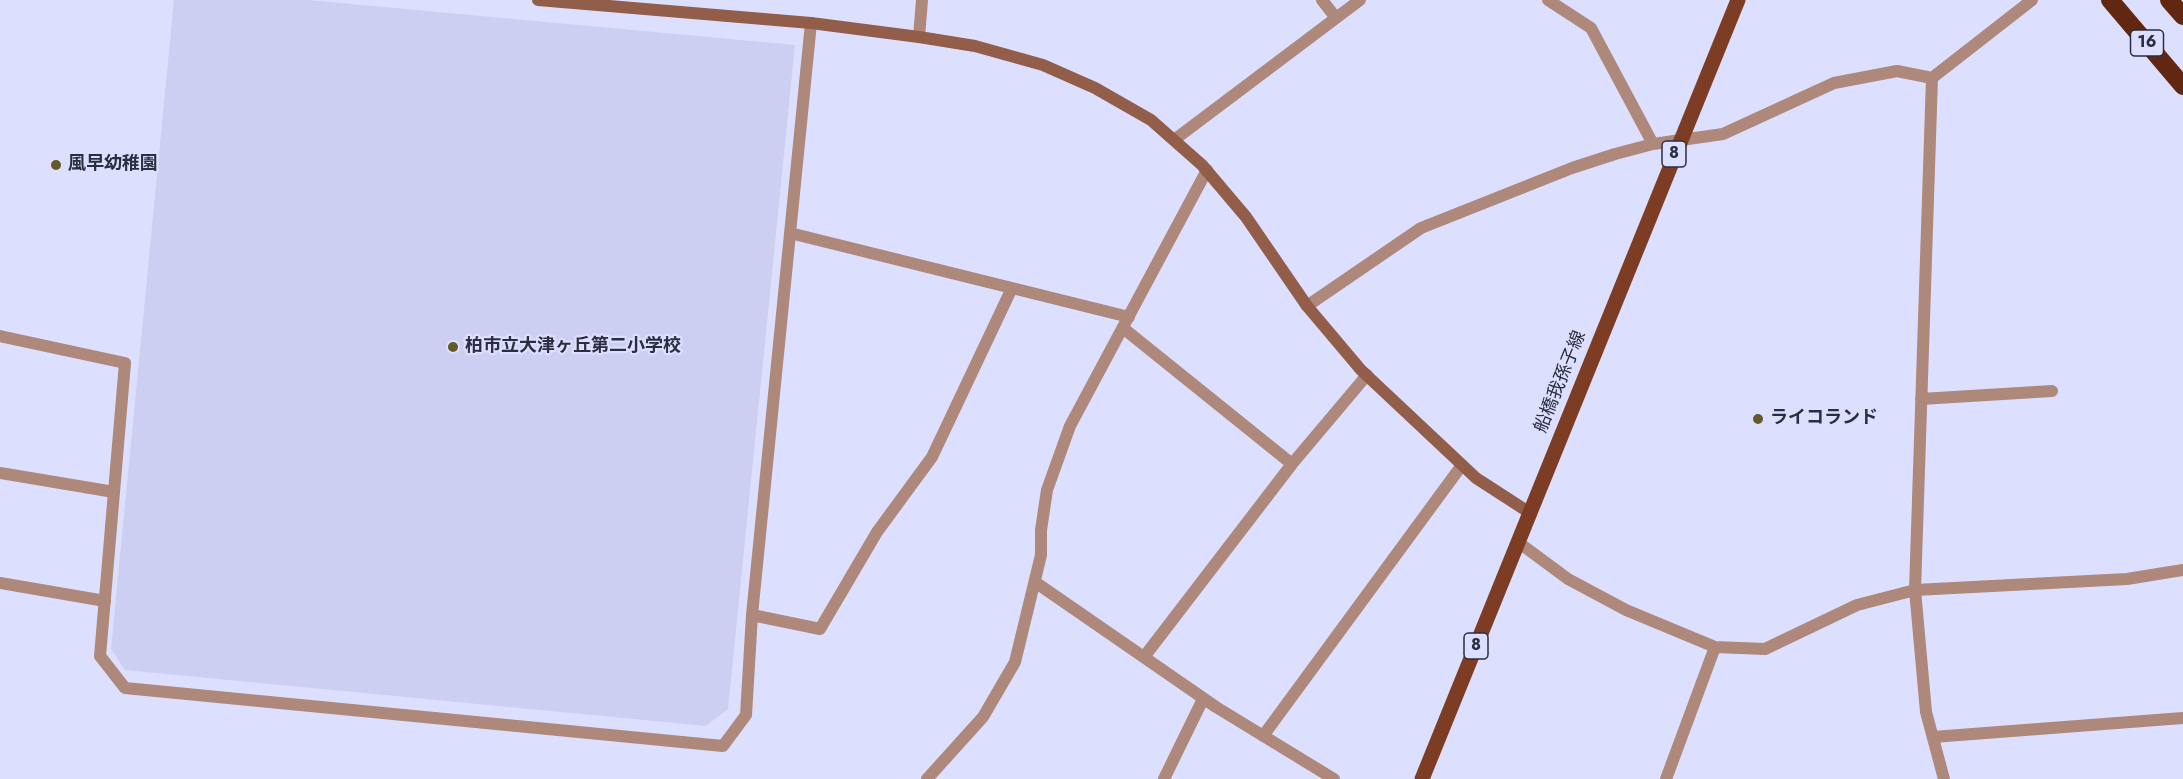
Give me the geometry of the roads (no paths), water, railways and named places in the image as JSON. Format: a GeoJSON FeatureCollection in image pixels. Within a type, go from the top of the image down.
{"type":"FeatureCollection","features":[{"type":"Feature","properties":{"kind":"highway","name":"16"},"geometry":{"type":"LineString","coordinates":[[2110,0],[2183,86]]}},
{"type":"Feature","properties":{"kind":"highway","name":"16"},"geometry":{"type":"LineString","coordinates":[[2170,0],[2183,16]]}},
{"type":"Feature","properties":{"kind":"main road","name":"船橋我孫子線"},"geometry":{"type":"LineString","coordinates":[[1422,779],[1738,0]]}},
{"type":"Feature","properties":{"kind":"street"},"geometry":{"type":"LineString","coordinates":[[538,0],[811,23],[975,46],[1043,65],[1105,93],[1151,120],[1207,170],[1246,217],[1307,306],[1367,375],[1476,478],[1530,513]]}},
{"type":"Feature","properties":{"kind":"street"},"geometry":{"type":"LineString","coordinates":[[919,37],[922,0]]}},
{"type":"Feature","properties":{"kind":"street"},"geometry":{"type":"LineString","coordinates":[[1322,0],[1336,18]]}},
{"type":"Feature","properties":{"kind":"street"},"geometry":{"type":"LineString","coordinates":[[1174,140],[1360,0]]}},
{"type":"Feature","properties":{"kind":"street"},"geometry":{"type":"LineString","coordinates":[[1548,0],[1591,28],[1653,144]]}},
{"type":"Feature","properties":{"kind":"street"},"geometry":{"type":"LineString","coordinates":[[1307,306],[1420,228],[1572,168],[1653,144],[1723,134],[1834,83],[1897,71],[1932,78],[2032,0]]}},
{"type":"Feature","properties":{"kind":"street"},"geometry":{"type":"LineString","coordinates":[[0,336],[125,363],[100,656],[125,688],[723,746],[746,715],[752,615],[811,23]]}},
{"type":"Feature","properties":{"kind":"street"},"geometry":{"type":"LineString","coordinates":[[1932,78],[1915,590],[1926,712],[1944,779]]}},
{"type":"Feature","properties":{"kind":"street"},"geometry":{"type":"LineString","coordinates":[[927,779],[983,717],[1015,662],[1041,555],[1041,530],[1047,489],[1070,426],[1207,170]]}},
{"type":"Feature","properties":{"kind":"street"},"geometry":{"type":"LineString","coordinates":[[790,233],[1012,288],[1126,322],[1292,464]]}},
{"type":"Feature","properties":{"kind":"street"},"geometry":{"type":"LineString","coordinates":[[752,615],[820,629],[877,532],[932,457],[1012,288]]}},
{"type":"Feature","properties":{"kind":"street"},"geometry":{"type":"LineString","coordinates":[[1144,657],[1292,464],[1367,375]]}},
{"type":"Feature","properties":{"kind":"street"},"geometry":{"type":"LineString","coordinates":[[1921,399],[2052,391]]}},
{"type":"Feature","properties":{"kind":"street"},"geometry":{"type":"LineString","coordinates":[[1263,736],[1462,465]]}},
{"type":"Feature","properties":{"kind":"street"},"geometry":{"type":"LineString","coordinates":[[0,472],[114,492]]}},
{"type":"Feature","properties":{"kind":"street"},"geometry":{"type":"LineString","coordinates":[[1518,542],[1568,579],[1626,610],[1715,647],[1765,649],[1857,605],[1915,590],[2127,579],[2183,570]]}},
{"type":"Feature","properties":{"kind":"street"},"geometry":{"type":"LineString","coordinates":[[1035,582],[1203,699],[1263,736],[1315,774],[1334,779]]}},
{"type":"Feature","properties":{"kind":"street"},"geometry":{"type":"LineString","coordinates":[[0,584],[105,601]]}},
{"type":"Feature","properties":{"kind":"street"},"geometry":{"type":"LineString","coordinates":[[1666,779],[1715,647]]}},
{"type":"Feature","properties":{"kind":"street"},"geometry":{"type":"LineString","coordinates":[[1164,779],[1203,699]]}},
{"type":"Feature","properties":{"kind":"street"},"geometry":{"type":"LineString","coordinates":[[1933,737],[2183,718]]}},
{"type":"Feature","properties":{"kind":"place","name":"風早幼稚園"},"geometry":{"type":"Point","coordinates":[56,165]}},
{"type":"Feature","properties":{"kind":"place","name":"柏市立大津ヶ丘第二小学校"},"geometry":{"type":"Point","coordinates":[453,347]}},
{"type":"Feature","properties":{"kind":"place","name":"ライコランド"},"geometry":{"type":"Point","coordinates":[1758,419]}}]}
